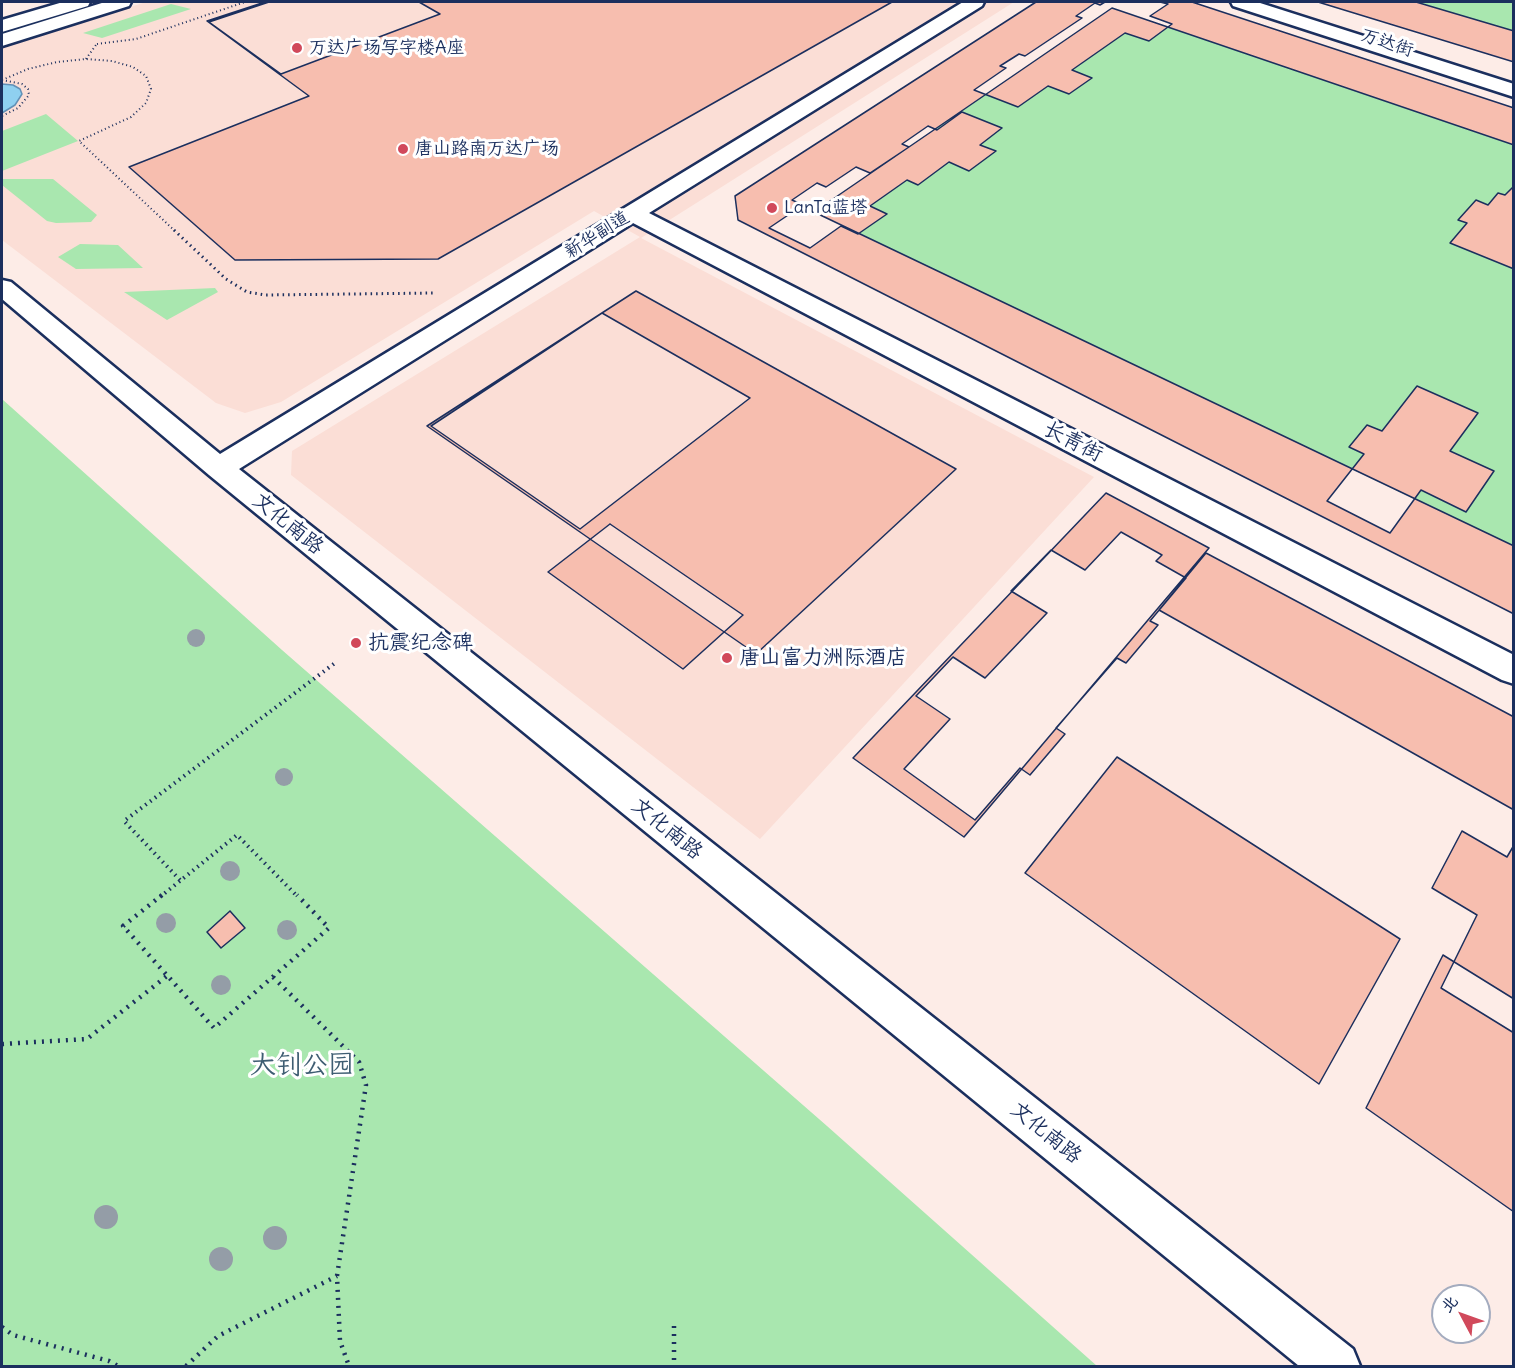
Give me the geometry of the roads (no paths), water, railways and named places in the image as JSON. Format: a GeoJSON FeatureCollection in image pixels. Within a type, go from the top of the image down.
{"type":"FeatureCollection","features":[{"type":"Feature","properties":{"kind":"street"},"geometry":{"type":"LineString","coordinates":[[2,26],[81,2]]}},
{"type":"Feature","properties":{"kind":"street"},"geometry":{"type":"LineString","coordinates":[[2,40],[122,2]]}},
{"type":"Feature","properties":{"kind":"street","name":"新华副道"},"geometry":{"type":"LineString","coordinates":[[219,468],[975,2]]}},
{"type":"Feature","properties":{"kind":"street"},"geometry":{"type":"LineString","coordinates":[[1240,2],[1514,91]]}},
{"type":"Feature","properties":{"kind":"street","name":"万达街"},"geometry":{"type":"LineString","coordinates":[[1260,2],[1514,84]]}},
{"type":"Feature","properties":{"kind":"street"},"geometry":{"type":"LineString","coordinates":[[1281,2],[1514,77]]}},
{"type":"Feature","properties":{"kind":"street","name":"长青街"},"geometry":{"type":"LineString","coordinates":[[632,213],[1514,671]]}},
{"type":"Feature","properties":{"kind":"street","name":"文化南路"},"geometry":{"type":"LineString","coordinates":[[2,287],[219,468],[1336,1366]]}},
{"type":"Feature","properties":{"kind":"water"},"geometry":{"type":"Polygon","coordinates":[[[2,84],[13,85],[20,89],[22,94],[15,105],[2,113],[2,84]]]}},
{"type":"Feature","properties":{"kind":"place","name":"万达广场写字楼A座"},"geometry":{"type":"Point","coordinates":[297,48]}},
{"type":"Feature","properties":{"kind":"place","name":"唐山路南万达广场"},"geometry":{"type":"Point","coordinates":[403,149]}},
{"type":"Feature","properties":{"kind":"place","name":"LanTa蓝塔"},"geometry":{"type":"Point","coordinates":[772,208]}},
{"type":"Feature","properties":{"kind":"place","name":"抗震纪念碑"},"geometry":{"type":"Point","coordinates":[356,643]}},
{"type":"Feature","properties":{"kind":"place","name":"唐山富力洲际酒店"},"geometry":{"type":"Point","coordinates":[727,658]}},
{"type":"Feature","properties":{"kind":"park label","name":"大钊公园"},"geometry":{"type":"Point","coordinates":[302,1066]}}]}
